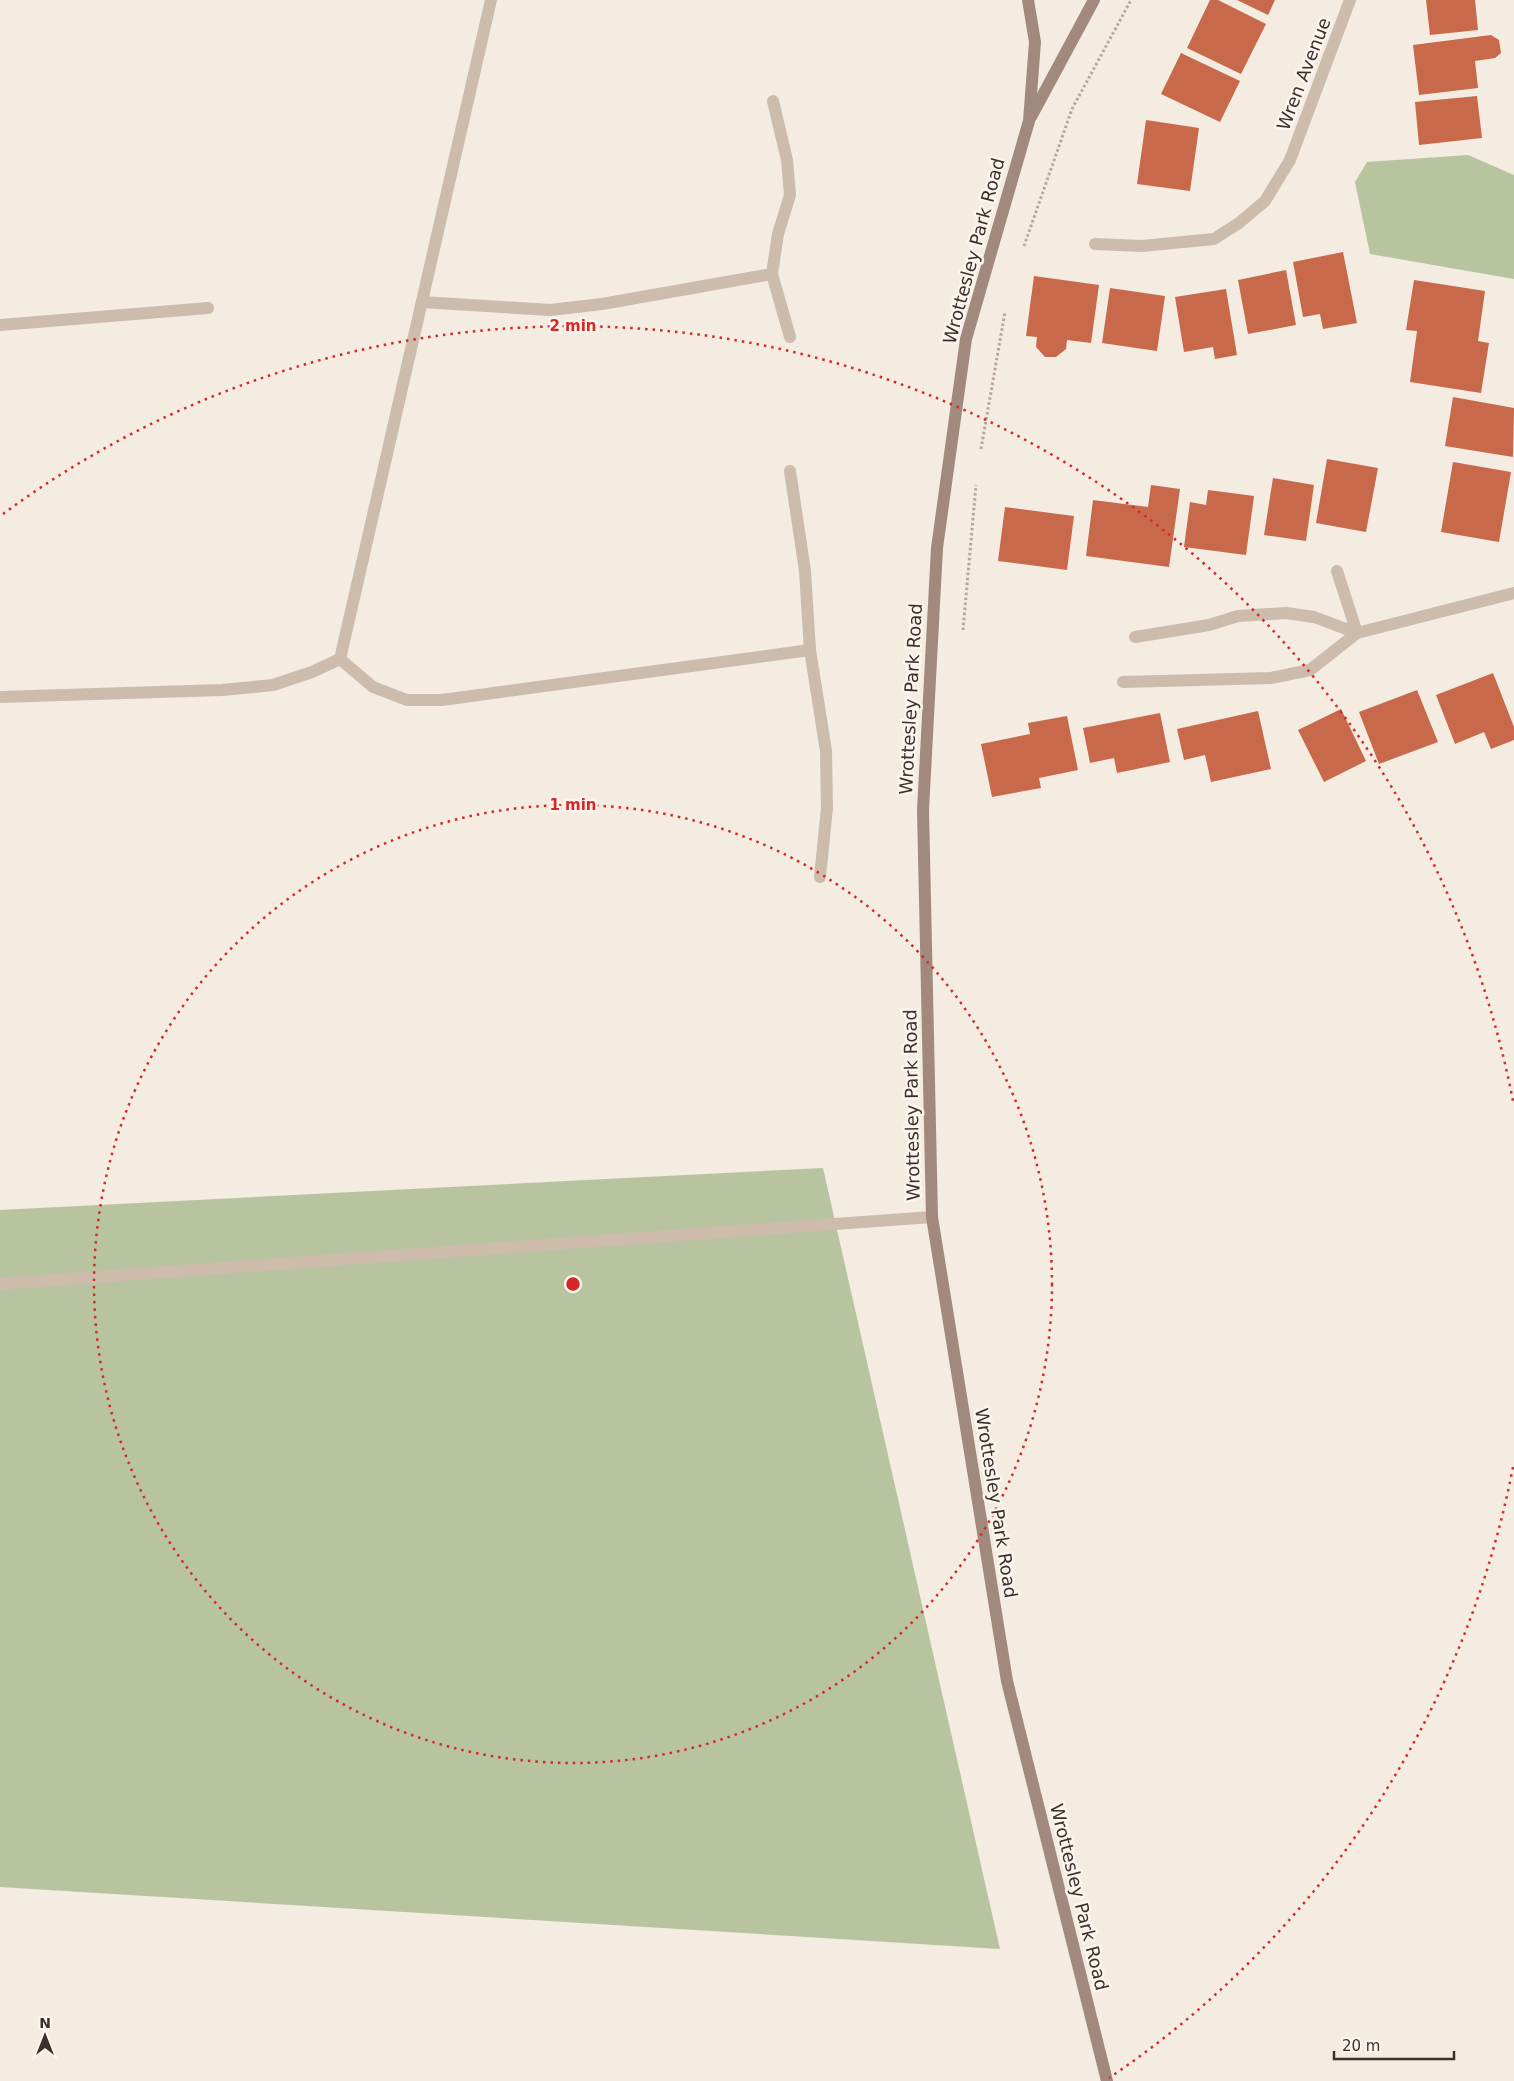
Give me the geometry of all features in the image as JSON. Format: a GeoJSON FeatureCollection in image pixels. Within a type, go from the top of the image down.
{"type":"FeatureCollection","features":[{"type":"Feature","properties":{"kind":"street"},"geometry":{"type":"LineString","coordinates":[[340,658],[491,0]]}},
{"type":"Feature","properties":{"kind":"street","name":"Wrottesley Park Road"},"geometry":{"type":"LineString","coordinates":[[1028,0],[1035,42],[1029,121],[966,340],[937,548],[923,810],[932,1217],[1007,1681],[1107,2081]]}},
{"type":"Feature","properties":{"kind":"street","name":"Wrottesley Park Road"},"geometry":{"type":"LineString","coordinates":[[1029,121],[1094,0]]}},
{"type":"Feature","properties":{"kind":"street","name":"Wren Avenue"},"geometry":{"type":"LineString","coordinates":[[1095,244],[1142,246],[1214,239],[1239,223],[1265,201],[1290,160],[1350,0]]}},
{"type":"Feature","properties":{"kind":"street"},"geometry":{"type":"LineString","coordinates":[[773,101],[787,160],[790,195],[778,234],[772,274],[790,337]]}},
{"type":"Feature","properties":{"kind":"street"},"geometry":{"type":"LineString","coordinates":[[422,302],[550,310],[602,304],[772,274]]}},
{"type":"Feature","properties":{"kind":"street"},"geometry":{"type":"LineString","coordinates":[[0,325],[208,308]]}},
{"type":"Feature","properties":{"kind":"street"},"geometry":{"type":"LineString","coordinates":[[790,471],[805,571],[810,650],[826,751],[827,808],[820,877]]}},
{"type":"Feature","properties":{"kind":"street"},"geometry":{"type":"LineString","coordinates":[[1337,571],[1358,632]]}},
{"type":"Feature","properties":{"kind":"street"},"geometry":{"type":"LineString","coordinates":[[1123,682],[1271,678],[1310,670],[1358,632],[1514,593]]}},
{"type":"Feature","properties":{"kind":"street"},"geometry":{"type":"LineString","coordinates":[[1135,636],[1209,624],[1238,616],[1286,612],[1314,617],[1358,632]]}},
{"type":"Feature","properties":{"kind":"street"},"geometry":{"type":"LineString","coordinates":[[340,658],[373,687],[407,700],[442,700],[810,650]]}},
{"type":"Feature","properties":{"kind":"street"},"geometry":{"type":"LineString","coordinates":[[0,697],[222,690],[273,685],[312,672],[340,658]]}},
{"type":"Feature","properties":{"kind":"street"},"geometry":{"type":"LineString","coordinates":[[0,1284],[932,1217]]}},
{"type":"Feature","properties":{"kind":"path"},"geometry":{"type":"LineString","coordinates":[[1021,254],[1072,109],[1131,0]]}},
{"type":"Feature","properties":{"kind":"path"},"geometry":{"type":"LineString","coordinates":[[981,452],[1005,310]]}},
{"type":"Feature","properties":{"kind":"path"},"geometry":{"type":"LineString","coordinates":[[962,633],[976,480]]}},
{"type":"Feature","properties":{"kind":"green space"},"geometry":{"type":"Polygon","coordinates":[[[1468,155],[1514,175],[1514,279],[1370,254],[1355,182],[1367,162],[1468,155]]]}},
{"type":"Feature","properties":{"kind":"green space"},"geometry":{"type":"Polygon","coordinates":[[[823,1168],[1000,1949],[0,1887],[0,1210],[823,1168]]]}},
{"type":"Feature","properties":{"kind":"building"},"geometry":{"type":"Polygon","coordinates":[[[1210,0],[1218,0],[1266,24],[1241,74],[1187,48],[1210,0]]]}},
{"type":"Feature","properties":{"kind":"building"},"geometry":{"type":"Polygon","coordinates":[[[1237,0],[1275,0],[1268,15],[1237,0]]]}},
{"type":"Feature","properties":{"kind":"building"},"geometry":{"type":"Polygon","coordinates":[[[1426,0],[1475,0],[1478,30],[1430,35],[1426,0]]]}},
{"type":"Feature","properties":{"kind":"building"},"geometry":{"type":"Polygon","coordinates":[[[1491,35],[1499,40],[1501,53],[1495,58],[1475,61],[1478,88],[1419,95],[1413,45],[1491,35]]]}},
{"type":"Feature","properties":{"kind":"building"},"geometry":{"type":"Polygon","coordinates":[[[1181,53],[1240,81],[1220,122],[1161,94],[1181,53]]]}},
{"type":"Feature","properties":{"kind":"building"},"geometry":{"type":"Polygon","coordinates":[[[1477,96],[1482,138],[1419,145],[1415,102],[1477,96]]]}},
{"type":"Feature","properties":{"kind":"building"},"geometry":{"type":"Polygon","coordinates":[[[1146,120],[1199,128],[1190,191],[1137,184],[1146,120]]]}},
{"type":"Feature","properties":{"kind":"building"},"geometry":{"type":"Polygon","coordinates":[[[1343,252],[1357,323],[1323,329],[1320,314],[1303,317],[1293,262],[1343,252]]]}},
{"type":"Feature","properties":{"kind":"building"},"geometry":{"type":"Polygon","coordinates":[[[1286,270],[1296,325],[1248,334],[1238,280],[1286,270]]]}},
{"type":"Feature","properties":{"kind":"building"},"geometry":{"type":"Polygon","coordinates":[[[1034,276],[1099,285],[1091,343],[1067,340],[1066,349],[1056,357],[1045,357],[1036,347],[1037,337],[1026,336],[1034,276]]]}},
{"type":"Feature","properties":{"kind":"building"},"geometry":{"type":"Polygon","coordinates":[[[1414,280],[1485,291],[1478,341],[1489,343],[1481,393],[1410,382],[1417,331],[1406,330],[1414,280]]]}},
{"type":"Feature","properties":{"kind":"building"},"geometry":{"type":"Polygon","coordinates":[[[1110,288],[1165,296],[1157,351],[1102,343],[1110,288]]]}},
{"type":"Feature","properties":{"kind":"building"},"geometry":{"type":"Polygon","coordinates":[[[1226,289],[1237,355],[1215,359],[1213,347],[1184,352],[1175,297],[1226,289]]]}},
{"type":"Feature","properties":{"kind":"building"},"geometry":{"type":"Polygon","coordinates":[[[1453,397],[1514,408],[1513,457],[1445,446],[1453,397]]]}},
{"type":"Feature","properties":{"kind":"building"},"geometry":{"type":"Polygon","coordinates":[[[1327,459],[1378,468],[1366,532],[1316,523],[1327,459]]]}},
{"type":"Feature","properties":{"kind":"building"},"geometry":{"type":"Polygon","coordinates":[[[1453,462],[1511,472],[1499,542],[1441,532],[1453,462]]]}},
{"type":"Feature","properties":{"kind":"building"},"geometry":{"type":"Polygon","coordinates":[[[1273,478],[1314,485],[1306,541],[1264,535],[1273,478]]]}},
{"type":"Feature","properties":{"kind":"building"},"geometry":{"type":"Polygon","coordinates":[[[1151,485],[1180,489],[1169,567],[1086,556],[1093,500],[1148,507],[1151,485]]]}},
{"type":"Feature","properties":{"kind":"building"},"geometry":{"type":"Polygon","coordinates":[[[1208,490],[1254,496],[1246,555],[1184,547],[1190,502],[1206,505],[1208,490]]]}},
{"type":"Feature","properties":{"kind":"building"},"geometry":{"type":"Polygon","coordinates":[[[1005,507],[1074,516],[1067,570],[998,561],[1005,507]]]}},
{"type":"Feature","properties":{"kind":"building"},"geometry":{"type":"Polygon","coordinates":[[[1493,673],[1514,727],[1514,740],[1491,749],[1484,732],[1455,744],[1436,695],[1493,673]]]}},
{"type":"Feature","properties":{"kind":"building"},"geometry":{"type":"Polygon","coordinates":[[[1417,690],[1438,742],[1379,764],[1359,712],[1417,690]]]}},
{"type":"Feature","properties":{"kind":"building"},"geometry":{"type":"Polygon","coordinates":[[[1341,709],[1366,761],[1324,782],[1298,730],[1341,709]]]}},
{"type":"Feature","properties":{"kind":"building"},"geometry":{"type":"Polygon","coordinates":[[[1258,711],[1271,769],[1211,782],[1205,755],[1184,760],[1177,729],[1258,711]]]}},
{"type":"Feature","properties":{"kind":"building"},"geometry":{"type":"Polygon","coordinates":[[[1160,713],[1170,762],[1117,773],[1114,758],[1090,763],[1083,728],[1160,713]]]}},
{"type":"Feature","properties":{"kind":"building"},"geometry":{"type":"Polygon","coordinates":[[[1067,716],[1078,770],[1039,778],[1041,788],[992,797],[981,744],[1030,734],[1028,723],[1067,716]]]}}]}
